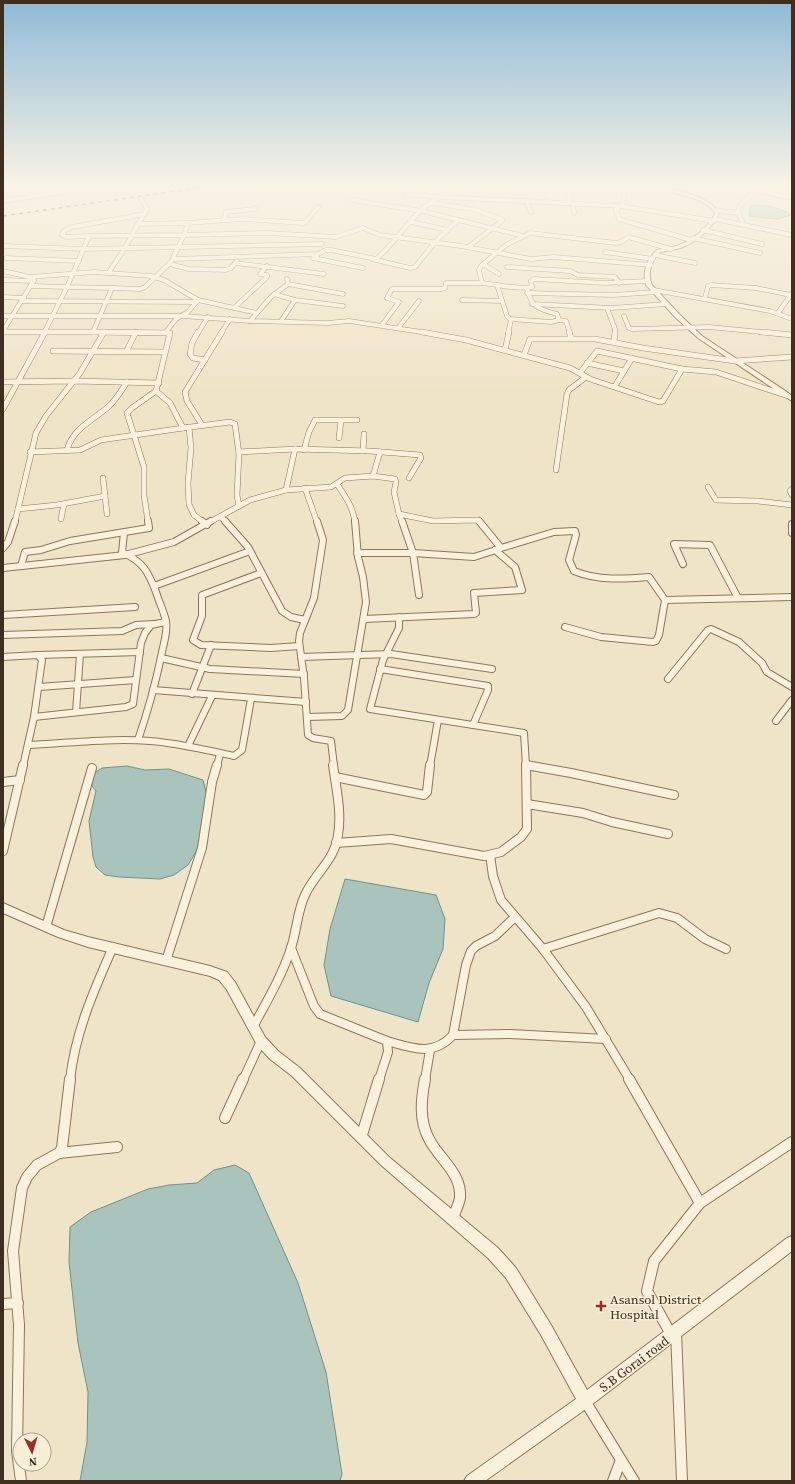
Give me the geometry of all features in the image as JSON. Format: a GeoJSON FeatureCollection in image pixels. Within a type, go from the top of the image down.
{"type":"FeatureCollection","features":[{"type":"Feature","properties":{"kind":"street"},"geometry":{"type":"LineString","coordinates":[[3,409],[45,332],[81,255]]}},
{"type":"Feature","properties":{"kind":"street"},"geometry":{"type":"LineString","coordinates":[[109,272],[120,255]]}},
{"type":"Feature","properties":{"kind":"street"},"geometry":{"type":"LineString","coordinates":[[32,286],[143,288],[154,277],[166,269],[176,255]]}},
{"type":"Feature","properties":{"kind":"street"},"geometry":{"type":"LineString","coordinates":[[174,259],[291,255]]}},
{"type":"Feature","properties":{"kind":"street"},"geometry":{"type":"LineString","coordinates":[[317,255],[314,258],[363,268]]}},
{"type":"Feature","properties":{"kind":"street"},"geometry":{"type":"LineString","coordinates":[[355,255],[414,268],[424,255]]}},
{"type":"Feature","properties":{"kind":"street"},"geometry":{"type":"LineString","coordinates":[[372,259],[382,255]]}},
{"type":"Feature","properties":{"kind":"street"},"geometry":{"type":"LineString","coordinates":[[482,283],[479,270],[492,255]]}},
{"type":"Feature","properties":{"kind":"street"},"geometry":{"type":"LineString","coordinates":[[514,255],[534,259],[553,257],[653,260],[695,263]]}},
{"type":"Feature","properties":{"kind":"street"},"geometry":{"type":"LineString","coordinates":[[625,255],[653,260]]}},
{"type":"Feature","properties":{"kind":"street"},"geometry":{"type":"LineString","coordinates":[[657,255],[647,275],[648,281],[666,304],[688,327],[714,348],[735,360],[790,398]]}},
{"type":"Feature","properties":{"kind":"street"},"geometry":{"type":"LineString","coordinates":[[170,264],[189,269],[226,270],[230,269],[240,258]]}},
{"type":"Feature","properties":{"kind":"street"},"geometry":{"type":"LineString","coordinates":[[5,259],[79,260]]}},
{"type":"Feature","properties":{"kind":"street"},"geometry":{"type":"LineString","coordinates":[[235,263],[324,274]]}},
{"type":"Feature","properties":{"kind":"street"},"geometry":{"type":"LineString","coordinates":[[483,264],[499,274]]}},
{"type":"Feature","properties":{"kind":"street"},"geometry":{"type":"LineString","coordinates":[[234,308],[266,276],[260,274],[267,266]]}},
{"type":"Feature","properties":{"kind":"street"},"geometry":{"type":"LineString","coordinates":[[507,267],[570,271],[578,275],[615,278],[619,283]]}},
{"type":"Feature","properties":{"kind":"street"},"geometry":{"type":"LineString","coordinates":[[552,280],[553,270]]}},
{"type":"Feature","properties":{"kind":"street"},"geometry":{"type":"LineString","coordinates":[[3,271],[30,277],[73,273],[109,272],[154,277],[164,280],[197,301]]}},
{"type":"Feature","properties":{"kind":"street"},"geometry":{"type":"LineString","coordinates":[[30,277],[33,278],[34,281]]}},
{"type":"Feature","properties":{"kind":"street"},"geometry":{"type":"LineString","coordinates":[[287,279],[288,284]]}},
{"type":"Feature","properties":{"kind":"street"},"geometry":{"type":"LineString","coordinates":[[3,280],[34,281]]}},
{"type":"Feature","properties":{"kind":"street"},"geometry":{"type":"LineString","coordinates":[[527,290],[532,286],[532,280],[619,283],[648,281]]}},
{"type":"Feature","properties":{"kind":"street"},"geometry":{"type":"LineString","coordinates":[[3,331],[34,281]]}},
{"type":"Feature","properties":{"kind":"street"},"geometry":{"type":"LineString","coordinates":[[382,325],[399,302],[387,298],[392,289],[442,289],[445,288],[444,284],[446,282],[482,283],[527,290],[613,296],[655,291],[705,298],[778,313],[792,319]]}},
{"type":"Feature","properties":{"kind":"street"},"geometry":{"type":"LineString","coordinates":[[585,282],[593,307]]}},
{"type":"Feature","properties":{"kind":"street"},"geometry":{"type":"LineString","coordinates":[[250,321],[274,294],[288,284],[343,294]]}},
{"type":"Feature","properties":{"kind":"street"},"geometry":{"type":"LineString","coordinates":[[497,285],[507,316],[511,321],[505,350]]}},
{"type":"Feature","properties":{"kind":"street"},"geometry":{"type":"LineString","coordinates":[[705,298],[708,286],[711,285],[756,288],[791,294],[778,313]]}},
{"type":"Feature","properties":{"kind":"street"},"geometry":{"type":"LineString","coordinates":[[93,332],[112,288]]}},
{"type":"Feature","properties":{"kind":"street"},"geometry":{"type":"LineString","coordinates":[[527,290],[529,300],[537,309],[557,314],[559,320]]}},
{"type":"Feature","properties":{"kind":"street"},"geometry":{"type":"LineString","coordinates":[[274,294],[295,300],[343,306]]}},
{"type":"Feature","properties":{"kind":"street"},"geometry":{"type":"LineString","coordinates":[[3,298],[60,302],[197,301],[257,313]]}},
{"type":"Feature","properties":{"kind":"street"},"geometry":{"type":"LineString","coordinates":[[281,321],[295,300]]}},
{"type":"Feature","properties":{"kind":"street"},"geometry":{"type":"LineString","coordinates":[[462,300],[502,301]]}},
{"type":"Feature","properties":{"kind":"street"},"geometry":{"type":"LineString","coordinates":[[166,332],[176,319],[182,316],[197,301]]}},
{"type":"Feature","properties":{"kind":"street"},"geometry":{"type":"LineString","coordinates":[[399,328],[419,301]]}},
{"type":"Feature","properties":{"kind":"street"},"geometry":{"type":"LineString","coordinates":[[785,303],[792,305]]}},
{"type":"Feature","properties":{"kind":"street"},"geometry":{"type":"LineString","coordinates":[[532,304],[608,308],[666,304]]}},
{"type":"Feature","properties":{"kind":"street"},"geometry":{"type":"LineString","coordinates":[[608,308],[615,329],[614,342]]}},
{"type":"Feature","properties":{"kind":"street"},"geometry":{"type":"LineString","coordinates":[[3,316],[182,316],[250,321],[328,323],[349,321],[382,325],[466,340],[524,355],[570,368],[586,377],[662,402],[682,369]]}},
{"type":"Feature","properties":{"kind":"street"},"geometry":{"type":"LineString","coordinates":[[624,316],[630,329],[688,327],[730,328],[792,335]]}},
{"type":"Feature","properties":{"kind":"street"},"geometry":{"type":"LineString","coordinates":[[204,360],[193,357],[189,353],[189,350],[191,344],[208,317]]}},
{"type":"Feature","properties":{"kind":"street"},"geometry":{"type":"LineString","coordinates":[[202,425],[187,401],[185,392],[230,319]]}},
{"type":"Feature","properties":{"kind":"street"},"geometry":{"type":"LineString","coordinates":[[510,319],[551,322],[559,320],[566,321],[571,338]]}},
{"type":"Feature","properties":{"kind":"street"},"geometry":{"type":"LineString","coordinates":[[3,331],[166,332],[170,334],[156,391],[146,400],[128,410],[127,413],[135,434],[144,467],[145,502],[149,527],[147,530],[70,541],[41,550],[25,552],[22,566]]}},
{"type":"Feature","properties":{"kind":"street"},"geometry":{"type":"LineString","coordinates":[[3,548],[8,543],[18,509],[30,452],[38,429],[75,381],[104,332]]}},
{"type":"Feature","properties":{"kind":"street"},"geometry":{"type":"LineString","coordinates":[[126,352],[136,332]]}},
{"type":"Feature","properties":{"kind":"street"},"geometry":{"type":"LineString","coordinates":[[524,355],[530,339],[571,338],[595,339],[643,348],[735,360],[792,357]]}},
{"type":"Feature","properties":{"kind":"street"},"geometry":{"type":"LineString","coordinates":[[53,351],[166,352]]}},
{"type":"Feature","properties":{"kind":"street"},"geometry":{"type":"LineString","coordinates":[[580,373],[597,351],[682,369],[716,372],[790,398]]}},
{"type":"Feature","properties":{"kind":"street"},"geometry":{"type":"LineString","coordinates":[[615,386],[632,358]]}},
{"type":"Feature","properties":{"kind":"street"},"geometry":{"type":"LineString","coordinates":[[587,363],[624,371]]}},
{"type":"Feature","properties":{"kind":"street"},"geometry":{"type":"LineString","coordinates":[[556,470],[567,394],[569,390],[586,377]]}},
{"type":"Feature","properties":{"kind":"street"},"geometry":{"type":"LineString","coordinates":[[3,382],[75,381],[159,383]]}},
{"type":"Feature","properties":{"kind":"street"},"geometry":{"type":"LineString","coordinates":[[67,450],[68,443],[74,433],[114,401],[127,382]]}},
{"type":"Feature","properties":{"kind":"street"},"geometry":{"type":"LineString","coordinates":[[156,391],[170,403],[192,436],[188,499],[193,513],[207,525]]}},
{"type":"Feature","properties":{"kind":"street"},"geometry":{"type":"LineString","coordinates":[[304,450],[306,440],[314,421],[357,420]]}},
{"type":"Feature","properties":{"kind":"street"},"geometry":{"type":"LineString","coordinates":[[339,438],[341,421]]}},
{"type":"Feature","properties":{"kind":"street"},"geometry":{"type":"LineString","coordinates":[[30,452],[85,448],[101,440],[135,434],[234,422],[239,452],[237,495],[239,506]]}},
{"type":"Feature","properties":{"kind":"street"},"geometry":{"type":"LineString","coordinates":[[363,451],[364,434]]}},
{"type":"Feature","properties":{"kind":"street"},"geometry":{"type":"LineString","coordinates":[[239,452],[295,449],[363,451],[420,455],[420,458],[408,478]]}},
{"type":"Feature","properties":{"kind":"street"},"geometry":{"type":"LineString","coordinates":[[286,490],[295,449]]}},
{"type":"Feature","properties":{"kind":"street"},"geometry":{"type":"LineString","coordinates":[[373,476],[380,452]]}},
{"type":"Feature","properties":{"kind":"street"},"geometry":{"type":"LineString","coordinates":[[3,568],[125,555],[156,548],[174,542],[250,500],[286,490],[331,487],[345,478],[373,476],[396,480],[394,492],[399,514],[413,553],[419,595]]}},
{"type":"Feature","properties":{"kind":"street"},"geometry":{"type":"LineString","coordinates":[[103,478],[107,514]]}},
{"type":"Feature","properties":{"kind":"street"},"geometry":{"type":"LineString","coordinates":[[307,716],[337,716],[346,714],[348,710],[364,618],[365,591],[357,554],[354,513],[337,484]]}},
{"type":"Feature","properties":{"kind":"street"},"geometry":{"type":"LineString","coordinates":[[708,487],[716,500],[758,501],[792,505]]}},
{"type":"Feature","properties":{"kind":"street"},"geometry":{"type":"LineString","coordinates":[[253,1027],[283,970],[291,948],[300,905],[306,888],[333,852],[336,843],[339,820],[331,741],[313,738],[308,735],[304,674],[299,646],[300,633],[314,598],[323,540],[305,488]]}},
{"type":"Feature","properties":{"kind":"street"},"geometry":{"type":"LineString","coordinates":[[792,489],[790,491],[792,495]]}},
{"type":"Feature","properties":{"kind":"street"},"geometry":{"type":"LineString","coordinates":[[18,509],[64,504],[105,496]]}},
{"type":"Feature","properties":{"kind":"street"},"geometry":{"type":"LineString","coordinates":[[62,519],[64,504]]}},
{"type":"Feature","properties":{"kind":"street"},"geometry":{"type":"LineString","coordinates":[[364,618],[474,614],[476,613],[474,593],[522,590],[515,567],[498,549],[478,520],[433,521],[399,514]]}},
{"type":"Feature","properties":{"kind":"street"},"geometry":{"type":"LineString","coordinates":[[221,517],[250,551],[282,611],[291,617],[305,620]]}},
{"type":"Feature","properties":{"kind":"street"},"geometry":{"type":"LineString","coordinates":[[792,524],[792,533]]}},
{"type":"Feature","properties":{"kind":"street"},"geometry":{"type":"LineString","coordinates":[[357,554],[413,553],[474,557],[554,532],[572,530],[576,535],[569,560],[574,571],[584,575],[618,579],[649,577],[652,579],[661,598],[665,600],[792,598]]}},
{"type":"Feature","properties":{"kind":"street"},"geometry":{"type":"LineString","coordinates":[[124,533],[122,552],[125,555],[134,558],[145,568],[154,586],[165,622],[166,634],[153,690],[138,740]]}},
{"type":"Feature","properties":{"kind":"street"},"geometry":{"type":"LineString","coordinates":[[683,564],[674,544],[710,545],[738,598]]}},
{"type":"Feature","properties":{"kind":"street"},"geometry":{"type":"LineString","coordinates":[[154,586],[250,551]]}},
{"type":"Feature","properties":{"kind":"street"},"geometry":{"type":"LineString","coordinates":[[261,573],[202,595],[202,616],[193,640],[201,645],[271,648],[299,646]]}},
{"type":"Feature","properties":{"kind":"street"},"geometry":{"type":"LineString","coordinates":[[565,627],[601,637],[656,641],[659,636],[663,602],[665,600]]}},
{"type":"Feature","properties":{"kind":"street"},"geometry":{"type":"LineString","coordinates":[[3,615],[135,607]]}},
{"type":"Feature","properties":{"kind":"street"},"geometry":{"type":"LineString","coordinates":[[336,843],[391,839],[484,856],[501,852],[527,829],[524,733],[371,710],[370,706],[380,669],[386,653],[399,628],[399,617]]}},
{"type":"Feature","properties":{"kind":"street"},"geometry":{"type":"LineString","coordinates":[[3,635],[122,631],[136,625],[165,622]]}},
{"type":"Feature","properties":{"kind":"street"},"geometry":{"type":"LineString","coordinates":[[34,717],[129,706],[132,704],[134,701],[140,652],[147,632],[154,624]]}},
{"type":"Feature","properties":{"kind":"street"},"geometry":{"type":"LineString","coordinates":[[668,679],[708,630],[711,629],[739,642],[762,663],[767,672],[792,687]]}},
{"type":"Feature","properties":{"kind":"street"},"geometry":{"type":"LineString","coordinates":[[192,694],[211,645]]}},
{"type":"Feature","properties":{"kind":"street"},"geometry":{"type":"LineString","coordinates":[[3,657],[140,652]]}},
{"type":"Feature","properties":{"kind":"street"},"geometry":{"type":"LineString","coordinates":[[301,657],[386,653],[492,669]]}},
{"type":"Feature","properties":{"kind":"street"},"geometry":{"type":"LineString","coordinates":[[76,712],[80,654]]}},
{"type":"Feature","properties":{"kind":"street"},"geometry":{"type":"LineString","coordinates":[[3,851],[34,717],[42,660],[41,657],[38,656]]}},
{"type":"Feature","properties":{"kind":"street"},"geometry":{"type":"LineString","coordinates":[[161,658],[203,668],[227,671],[304,674]]}},
{"type":"Feature","properties":{"kind":"street"},"geometry":{"type":"LineString","coordinates":[[380,669],[488,686],[488,690],[473,725]]}},
{"type":"Feature","properties":{"kind":"street"},"geometry":{"type":"LineString","coordinates":[[38,687],[136,680]]}},
{"type":"Feature","properties":{"kind":"street"},"geometry":{"type":"LineString","coordinates":[[153,690],[212,696],[306,702]]}},
{"type":"Feature","properties":{"kind":"street"},"geometry":{"type":"LineString","coordinates":[[188,746],[212,696]]}},
{"type":"Feature","properties":{"kind":"street"},"geometry":{"type":"LineString","coordinates":[[28,745],[138,740],[177,744],[234,756],[240,752],[251,699]]}},
{"type":"Feature","properties":{"kind":"street"},"geometry":{"type":"LineString","coordinates":[[776,721],[792,700]]}},
{"type":"Feature","properties":{"kind":"street"},"geometry":{"type":"LineString","coordinates":[[334,777],[415,794],[424,794],[427,792],[431,752],[438,720]]}},
{"type":"Feature","properties":{"kind":"street"},"geometry":{"type":"LineString","coordinates":[[166,961],[202,848],[212,782],[220,754]]}},
{"type":"Feature","properties":{"kind":"street"},"geometry":{"type":"LineString","coordinates":[[525,765],[571,773],[674,795]]}},
{"type":"Feature","properties":{"kind":"street"},"geometry":{"type":"LineString","coordinates":[[46,927],[92,768]]}},
{"type":"Feature","properties":{"kind":"street"},"geometry":{"type":"LineString","coordinates":[[3,782],[20,780]]}},
{"type":"Feature","properties":{"kind":"street"},"geometry":{"type":"LineString","coordinates":[[527,804],[583,813],[612,822],[668,834]]}},
{"type":"Feature","properties":{"kind":"street"},"geometry":{"type":"LineString","coordinates":[[490,855],[496,887],[501,900],[543,949],[586,1007],[700,1203]]}},
{"type":"Feature","properties":{"kind":"street"},"geometry":{"type":"LineString","coordinates":[[4,909],[46,927],[88,942],[210,971],[223,976],[231,986],[261,1041],[274,1055],[296,1072],[361,1138],[493,1253],[512,1273],[546,1330],[585,1401],[634,1481]]}},
{"type":"Feature","properties":{"kind":"street"},"geometry":{"type":"LineString","coordinates":[[543,949],[618,924],[659,913],[677,918],[705,938],[726,949]]}},
{"type":"Feature","properties":{"kind":"street"},"geometry":{"type":"LineString","coordinates":[[291,948],[314,1006],[320,1014],[387,1041],[430,1050],[448,1043],[453,1035],[466,965],[471,951],[476,946],[495,936],[515,917]]}},
{"type":"Feature","properties":{"kind":"street"},"geometry":{"type":"LineString","coordinates":[[59,1154],[63,1142],[74,1054],[82,1022],[93,990],[113,947]]}},
{"type":"Feature","properties":{"kind":"street"},"geometry":{"type":"LineString","coordinates":[[453,1035],[476,1033],[606,1039]]}},
{"type":"Feature","properties":{"kind":"street"},"geometry":{"type":"LineString","coordinates":[[225,1118],[261,1041]]}},
{"type":"Feature","properties":{"kind":"street"},"geometry":{"type":"LineString","coordinates":[[361,1138],[388,1052],[387,1041]]}},
{"type":"Feature","properties":{"kind":"street"},"geometry":{"type":"LineString","coordinates":[[430,1050],[421,1100],[421,1112],[429,1139],[456,1176],[460,1188],[460,1199],[453,1218]]}},
{"type":"Feature","properties":{"kind":"street"},"geometry":{"type":"LineString","coordinates":[[682,1481],[674,1334],[647,1291],[654,1261],[700,1203],[792,1142]]}},
{"type":"Feature","properties":{"kind":"street"},"geometry":{"type":"LineString","coordinates":[[21,1481],[17,1451],[19,1359],[18,1303],[13,1251],[22,1188],[27,1177],[37,1165],[59,1154],[117,1147]]}},
{"type":"Feature","properties":{"kind":"street","name":"S.B Gorai road"},"geometry":{"type":"LineString","coordinates":[[472,1481],[585,1401],[792,1243]]}},
{"type":"Feature","properties":{"kind":"street"},"geometry":{"type":"LineString","coordinates":[[3,1304],[18,1303]]}},
{"type":"Feature","properties":{"kind":"street"},"geometry":{"type":"LineString","coordinates":[[613,1481],[622,1460]]}},
{"type":"Feature","properties":{"kind":"water"},"geometry":{"type":"Polygon","coordinates":[[[127,766],[145,770],[169,769],[203,780],[207,795],[200,845],[188,865],[174,875],[160,879],[119,877],[105,875],[96,867],[93,857],[89,821],[96,791],[92,786],[93,774],[102,768],[127,766]]]}},
{"type":"Feature","properties":{"kind":"water"},"geometry":{"type":"Polygon","coordinates":[[[345,879],[436,895],[445,919],[443,949],[429,983],[418,1022],[331,996],[324,965],[330,929],[345,879]]]}},
{"type":"Feature","properties":{"kind":"water"},"geometry":{"type":"Polygon","coordinates":[[[235,1165],[249,1173],[298,1283],[326,1372],[342,1474],[340,1481],[80,1481],[87,1442],[88,1392],[78,1343],[69,1262],[70,1227],[91,1212],[148,1189],[169,1185],[197,1183],[214,1170],[235,1165]]]}},
{"type":"Feature","properties":{"kind":"place","name":"Asansol District Hospital"},"geometry":{"type":"Point","coordinates":[601,1306]}}]}
